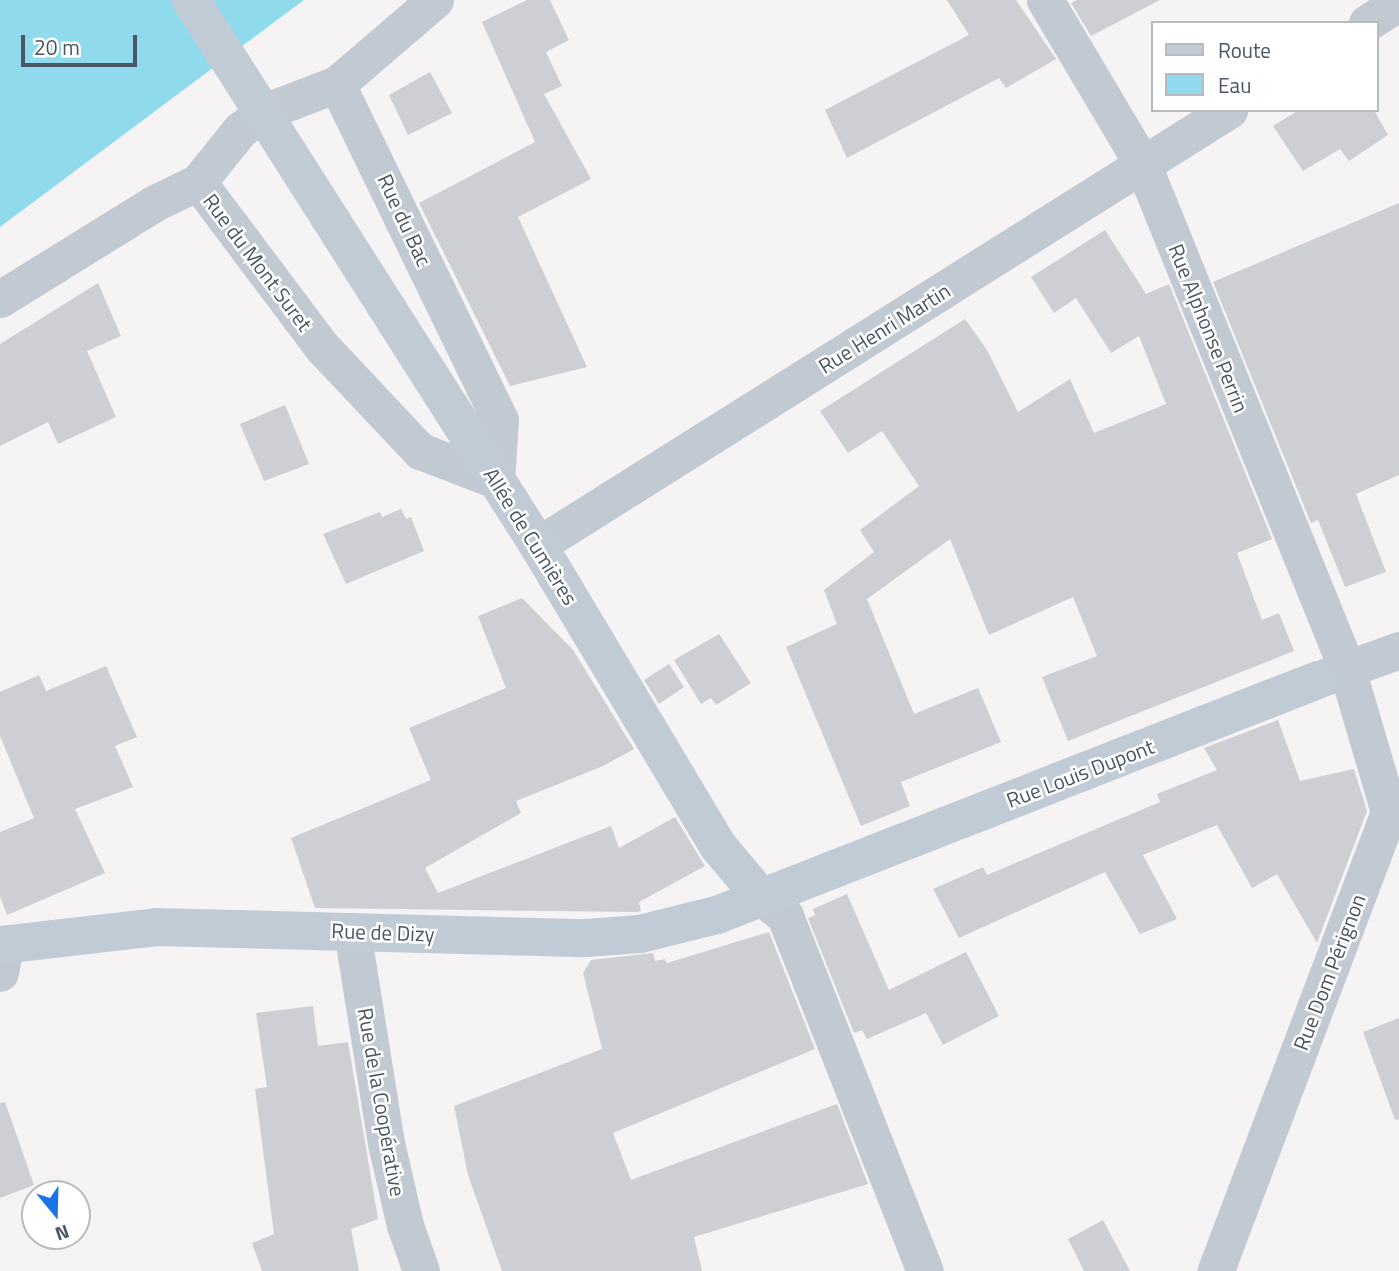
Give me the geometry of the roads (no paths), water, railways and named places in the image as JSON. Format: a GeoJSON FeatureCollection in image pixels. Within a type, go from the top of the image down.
{"type":"FeatureCollection","features":[{"type":"Feature","properties":{"kind":"main road","name":"Allée de Cumières"},"geometry":{"type":"LineString","coordinates":[[191,0],[300,176],[538,545],[718,846],[761,897]]}},
{"type":"Feature","properties":{"kind":"main road","name":"Rue Louis Dupont"},"geometry":{"type":"LineString","coordinates":[[761,897],[1332,674]]}},
{"type":"Feature","properties":{"kind":"main road","name":"Rue de Dizy"},"geometry":{"type":"LineString","coordinates":[[2,954],[157,927],[586,938],[640,934],[717,915],[761,897]]}},
{"type":"Feature","properties":{"kind":"street"},"geometry":{"type":"LineString","coordinates":[[198,182],[240,130],[256,118],[337,84],[435,0]]}},
{"type":"Feature","properties":{"kind":"street","name":"Rue Alphonse Perrin"},"geometry":{"type":"LineString","coordinates":[[1045,0],[1143,165],[1332,674]]}},
{"type":"Feature","properties":{"kind":"street"},"geometry":{"type":"LineString","coordinates":[[1370,21],[1399,2]]}},
{"type":"Feature","properties":{"kind":"street","name":"Rue du Bac"},"geometry":{"type":"LineString","coordinates":[[337,84],[500,420],[496,480]]}},
{"type":"Feature","properties":{"kind":"street","name":"Rue Henri Martin"},"geometry":{"type":"LineString","coordinates":[[538,545],[1226,112]]}},
{"type":"Feature","properties":{"kind":"street","name":"Rue du Mont Suret"},"geometry":{"type":"LineString","coordinates":[[0,299],[153,204],[198,182],[322,347],[420,451],[496,480]]}},
{"type":"Feature","properties":{"kind":"street","name":"Rue Louis Dupont"},"geometry":{"type":"LineString","coordinates":[[1332,674],[1399,650]]}},
{"type":"Feature","properties":{"kind":"street","name":"Rue Dom Pérignon"},"geometry":{"type":"LineString","coordinates":[[1216,1271],[1389,812],[1332,674]]}},
{"type":"Feature","properties":{"kind":"street"},"geometry":{"type":"LineString","coordinates":[[761,897],[785,916],[925,1271]]}},
{"type":"Feature","properties":{"kind":"street","name":"Rue de la Coopérative"},"geometry":{"type":"LineString","coordinates":[[352,931],[386,1143],[405,1224],[421,1271]]}},
{"type":"Feature","properties":{"kind":"water"},"geometry":{"type":"Polygon","coordinates":[[[0,0],[304,0],[0,227],[0,0]]]}}]}
